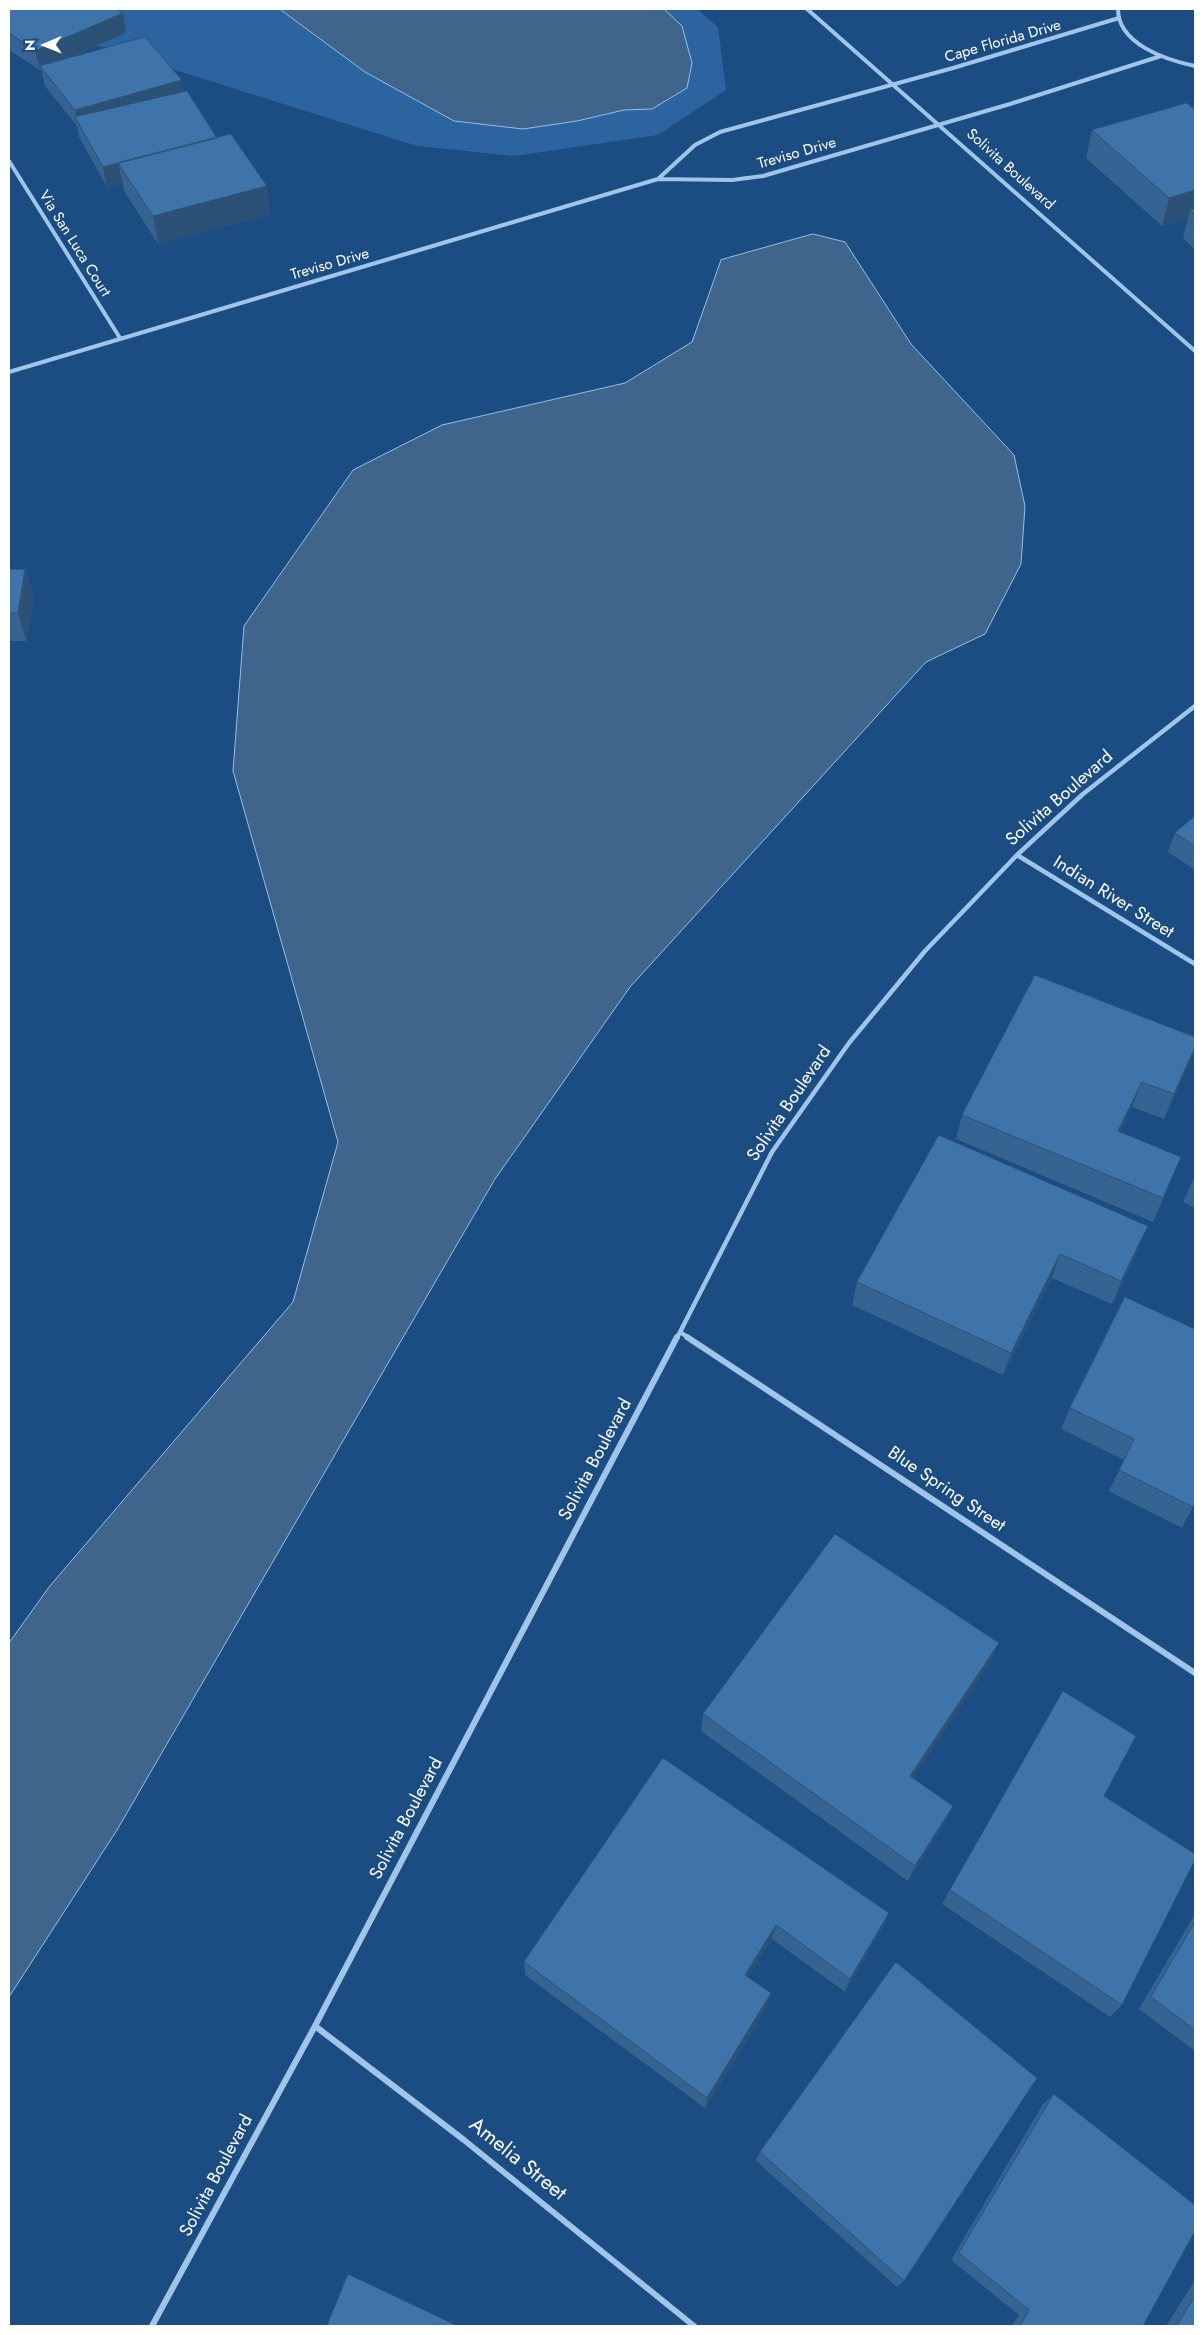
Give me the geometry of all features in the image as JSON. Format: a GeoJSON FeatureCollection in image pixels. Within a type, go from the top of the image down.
{"type":"FeatureCollection","features":[{"type":"Feature","properties":{"kind":"street","name":"Solivita Boulevard"},"geometry":{"type":"LineString","coordinates":[[807,9],[940,124],[1195,351]]}},
{"type":"Feature","properties":{"kind":"street"},"geometry":{"type":"LineString","coordinates":[[1118,9],[1122,29],[1134,40],[1161,56],[1195,66]]}},
{"type":"Feature","properties":{"kind":"street","name":"Cape Florida Drive"},"geometry":{"type":"LineString","coordinates":[[892,84],[1084,30],[1119,18]]}},
{"type":"Feature","properties":{"kind":"street"},"geometry":{"type":"LineString","coordinates":[[940,124],[1161,56]]}},
{"type":"Feature","properties":{"kind":"street","name":"Treviso Drive"},"geometry":{"type":"LineString","coordinates":[[658,179],[706,138],[892,84]]}},
{"type":"Feature","properties":{"kind":"street","name":"Treviso Drive"},"geometry":{"type":"LineString","coordinates":[[9,372],[658,179],[748,179],[940,124]]}},
{"type":"Feature","properties":{"kind":"street","name":"Via San Luca Court"},"geometry":{"type":"LineString","coordinates":[[9,161],[120,338]]}},
{"type":"Feature","properties":{"kind":"street","name":"Solivita Boulevard"},"geometry":{"type":"LineString","coordinates":[[152,2326],[315,2026],[680,1332],[772,1152],[843,1051],[925,951],[1017,855],[1083,794],[1195,706]]}},
{"type":"Feature","properties":{"kind":"street","name":"Indian River Street"},"geometry":{"type":"LineString","coordinates":[[1017,855],[1195,964]]}},
{"type":"Feature","properties":{"kind":"street","name":"Blue Spring Street"},"geometry":{"type":"LineString","coordinates":[[680,1332],[1195,1673]]}},
{"type":"Feature","properties":{"kind":"street","name":"Amelia Street"},"geometry":{"type":"LineString","coordinates":[[315,2026],[464,2140],[694,2326]]}},
{"type":"Feature","properties":{"kind":"shaded area"},"geometry":{"type":"Polygon","coordinates":[[[25,9],[697,9],[718,27],[726,90],[658,135],[514,156],[417,146],[70,37],[25,9]]]}},
{"type":"Feature","properties":{"kind":"shaded area"},"geometry":{"type":"Polygon","coordinates":[[[280,9],[664,9],[682,26],[692,63],[687,88],[652,109],[624,110],[577,121],[523,129],[454,121],[365,72],[280,9]]]}},
{"type":"Feature","properties":{"kind":"shaded area"},"geometry":{"type":"Polygon","coordinates":[[[813,234],[845,242],[911,344],[1014,455],[1025,506],[1021,564],[985,634],[926,662],[630,987],[495,1179],[117,1830],[9,1997],[9,1643],[49,1587],[293,1302],[338,1142],[233,771],[244,626],[353,470],[442,425],[625,383],[692,342],[721,260],[813,234]]]}},
{"type":"Feature","properties":{"kind":"building"},"geometry":{"type":"Polygon","coordinates":[[[9,9],[116,9],[123,13],[35,51],[9,33],[9,9]]]}},
{"type":"Feature","properties":{"kind":"building"},"geometry":{"type":"Polygon","coordinates":[[[145,37],[182,80],[75,110],[40,66],[145,37]]]}},
{"type":"Feature","properties":{"kind":"building"},"geometry":{"type":"Polygon","coordinates":[[[187,91],[217,138],[103,167],[75,117],[187,91]]]}},
{"type":"Feature","properties":{"kind":"building"},"geometry":{"type":"Polygon","coordinates":[[[1187,103],[1195,110],[1195,190],[1169,198],[1092,130],[1187,103]]]}},
{"type":"Feature","properties":{"kind":"building"},"geometry":{"type":"Polygon","coordinates":[[[231,134],[267,186],[153,216],[118,163],[231,134]]]}},
{"type":"Feature","properties":{"kind":"building"},"geometry":{"type":"Polygon","coordinates":[[[9,569],[25,569],[18,613],[9,613],[9,569]]]}},
{"type":"Feature","properties":{"kind":"building"},"geometry":{"type":"Polygon","coordinates":[[[1195,816],[1195,846],[1175,833],[1195,816]]]}},
{"type":"Feature","properties":{"kind":"building"},"geometry":{"type":"Polygon","coordinates":[[[1035,975],[1195,1037],[1195,1047],[1174,1094],[1142,1082],[1118,1131],[1181,1157],[1163,1198],[962,1115],[1035,975]]]}},
{"type":"Feature","properties":{"kind":"building"},"geometry":{"type":"Polygon","coordinates":[[[939,1135],[1148,1226],[1121,1281],[1060,1254],[1011,1353],[857,1282],[939,1135]]]}},
{"type":"Feature","properties":{"kind":"building"},"geometry":{"type":"Polygon","coordinates":[[[1125,1297],[1195,1329],[1195,1503],[1193,1507],[1119,1470],[1134,1439],[1070,1408],[1125,1297]]]}},
{"type":"Feature","properties":{"kind":"building"},"geometry":{"type":"Polygon","coordinates":[[[835,1534],[999,1643],[910,1776],[953,1806],[915,1866],[703,1714],[835,1534]]]}},
{"type":"Feature","properties":{"kind":"building"},"geometry":{"type":"Polygon","coordinates":[[[1063,1691],[1136,1736],[1104,1796],[1195,1854],[1195,1860],[1122,2005],[950,1890],[1063,1691]]]}},
{"type":"Feature","properties":{"kind":"building"},"geometry":{"type":"Polygon","coordinates":[[[663,1758],[889,1913],[850,1979],[776,1925],[745,1975],[771,1993],[707,2098],[524,1962],[663,1758]]]}},
{"type":"Feature","properties":{"kind":"building"},"geometry":{"type":"Polygon","coordinates":[[[1195,1922],[1195,2030],[1151,1997],[1195,1922]]]}},
{"type":"Feature","properties":{"kind":"building"},"geometry":{"type":"Polygon","coordinates":[[[896,1962],[1037,2078],[904,2281],[760,2152],[896,1962]]]}},
{"type":"Feature","properties":{"kind":"building"},"geometry":{"type":"Polygon","coordinates":[[[1054,2094],[1195,2205],[1195,2231],[1143,2326],[1020,2326],[1029,2310],[959,2253],[1054,2094]]]}},
{"type":"Feature","properties":{"kind":"building"},"geometry":{"type":"Polygon","coordinates":[[[348,2274],[458,2326],[327,2326],[348,2274]]]}},
{"type":"Feature","properties":{"kind":"building"},"geometry":{"type":"Polygon","coordinates":[[[1195,2296],[1195,2326],[1177,2326],[1195,2296]]]}}]}
